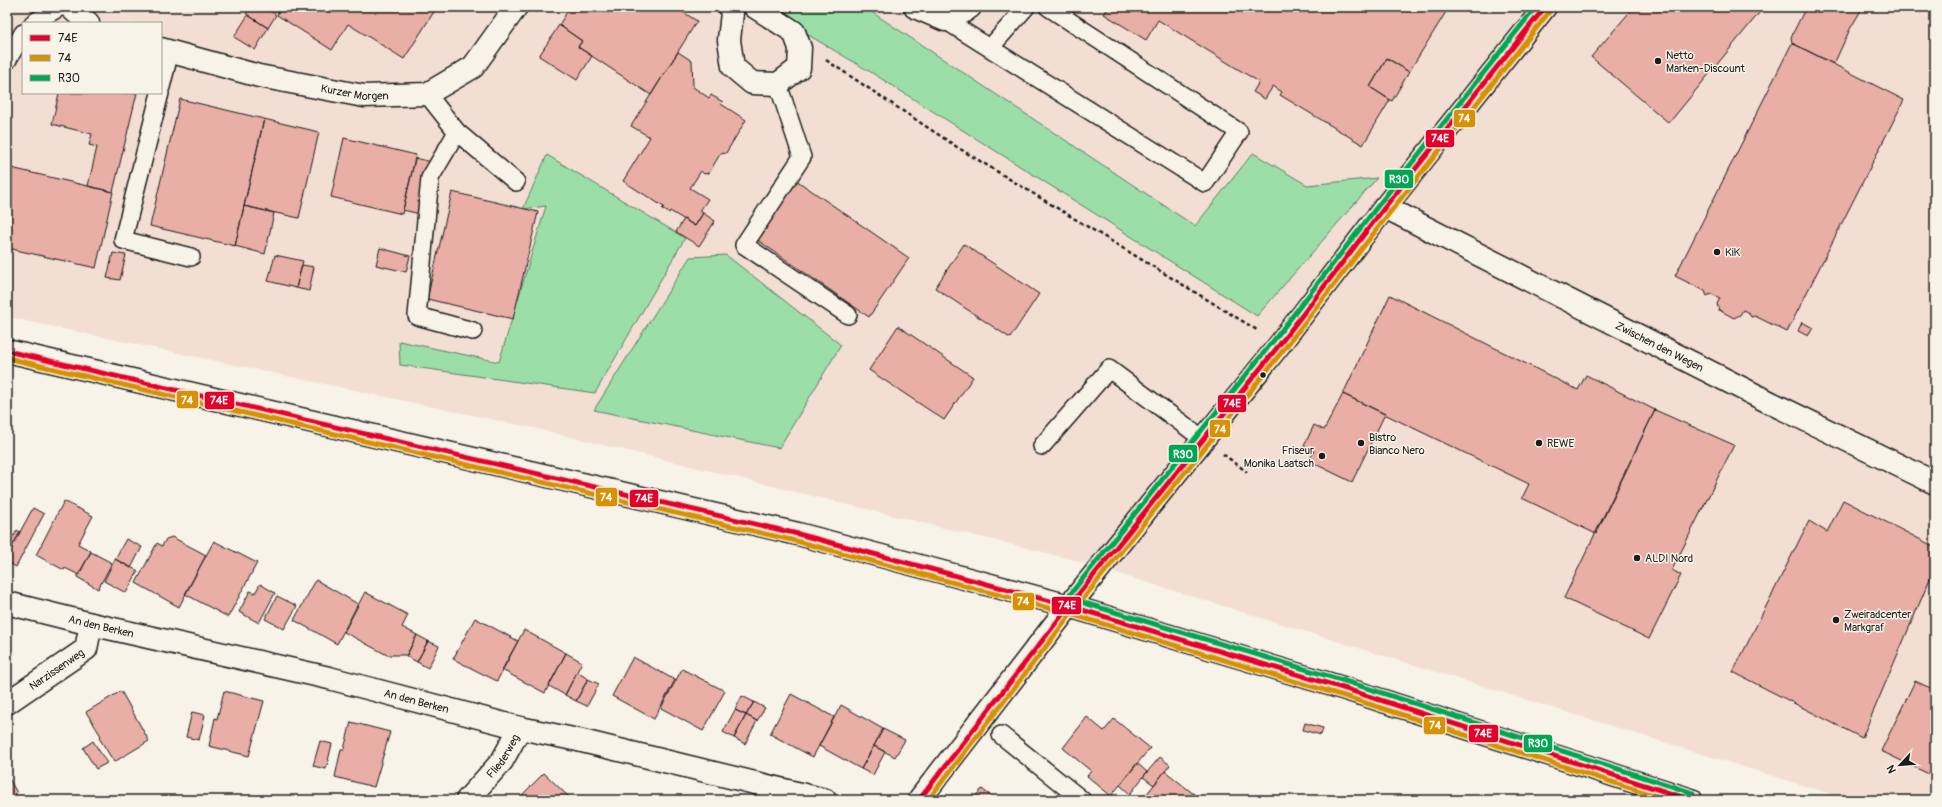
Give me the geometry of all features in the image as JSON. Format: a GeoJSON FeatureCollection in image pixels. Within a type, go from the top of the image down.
{"type":"FeatureCollection","features":[{"type":"Feature","properties":{"kind":"street"},"geometry":{"type":"LineString","coordinates":[[70,7],[87,22]]}},
{"type":"Feature","properties":{"kind":"street","name":"Kurzer Morgen"},"geometry":{"type":"LineString","coordinates":[[166,50],[259,76],[364,96],[427,94],[473,67],[516,7]]}},
{"type":"Feature","properties":{"kind":"street"},"geometry":{"type":"LineString","coordinates":[[730,7],[732,13],[729,40],[733,67],[752,83],[778,84],[799,68],[800,48],[794,32],[755,7]]}},
{"type":"Feature","properties":{"kind":"street"},"geometry":{"type":"LineString","coordinates":[[915,7],[945,20],[963,12],[970,7]]}},
{"type":"Feature","properties":{"kind":"street"},"geometry":{"type":"LineString","coordinates":[[919,800],[1069,606],[1280,344],[1385,207],[1545,7]]}},
{"type":"Feature","properties":{"kind":"street","name":"Zwischen den Wegen"},"geometry":{"type":"LineString","coordinates":[[1385,207],[1769,402],[1935,483]]}},
{"type":"Feature","properties":{"kind":"street"},"geometry":{"type":"LineString","coordinates":[[7,352],[798,534],[1069,606],[1354,691],[1691,800]]}},
{"type":"Feature","properties":{"kind":"street","name":"An den Berken"},"geometry":{"type":"LineString","coordinates":[[7,603],[91,624],[329,678],[520,728],[578,740],[826,800]]}},
{"type":"Feature","properties":{"kind":"street","name":"Narzissenweg"},"geometry":{"type":"LineString","coordinates":[[7,703],[86,649],[91,624]]}},
{"type":"Feature","properties":{"kind":"street","name":"Fliederweg"},"geometry":{"type":"LineString","coordinates":[[467,800],[502,761],[520,728]]}},
{"type":"Feature","properties":{"kind":"lane"},"geometry":{"type":"LineString","coordinates":[[35,22],[60,7]]}},
{"type":"Feature","properties":{"kind":"lane"},"geometry":{"type":"LineString","coordinates":[[990,48],[1026,7]]}},
{"type":"Feature","properties":{"kind":"lane"},"geometry":{"type":"LineString","coordinates":[[945,20],[1205,183],[1239,132],[1048,7]]}},
{"type":"Feature","properties":{"kind":"lane"},"geometry":{"type":"LineString","coordinates":[[7,61],[22,35]]}},
{"type":"Feature","properties":{"kind":"lane"},"geometry":{"type":"LineString","coordinates":[[162,80],[166,50]]}},
{"type":"Feature","properties":{"kind":"lane"},"geometry":{"type":"LineString","coordinates":[[778,84],[802,157],[744,245],[848,315]]}},
{"type":"Feature","properties":{"kind":"lane"},"geometry":{"type":"LineString","coordinates":[[160,94],[123,240],[191,257]]}},
{"type":"Feature","properties":{"kind":"lane"},"geometry":{"type":"LineString","coordinates":[[427,94],[457,132],[516,182]]}},
{"type":"Feature","properties":{"kind":"lane"},"geometry":{"type":"LineString","coordinates":[[457,132],[430,178],[417,316],[473,331]]}},
{"type":"Feature","properties":{"kind":"lane"},"geometry":{"type":"LineString","coordinates":[[1042,446],[1109,369],[1203,439]]}},
{"type":"Feature","properties":{"kind":"lane"},"geometry":{"type":"LineString","coordinates":[[1001,735],[1082,800]]}},
{"type":"Feature","properties":{"kind":"path"},"geometry":{"type":"LineString","coordinates":[[798,42],[957,147],[1280,344]]}},
{"type":"Feature","properties":{"kind":"shaded area"},"geometry":{"type":"Polygon","coordinates":[[[7,7],[761,7],[869,71],[1257,316],[1376,179],[1307,185],[1253,153],[1195,226],[864,7],[1935,7],[1935,800],[1844,800],[1828,793],[1071,559],[538,429],[7,317],[7,7]],[[547,155],[523,208],[547,206],[499,362],[399,341],[400,365],[595,393],[547,155]]]}},
{"type":"Feature","properties":{"kind":"green space"},"geometry":{"type":"Polygon","coordinates":[[[761,7],[864,7],[1195,226],[1253,153],[1307,185],[1377,178],[1257,316],[869,71],[761,7]]]}},
{"type":"Feature","properties":{"kind":"green space"},"geometry":{"type":"Polygon","coordinates":[[[547,155],[685,238],[595,393],[400,365],[399,341],[499,362],[546,206],[523,209],[547,155]]]}},
{"type":"Feature","properties":{"kind":"green space"},"geometry":{"type":"Polygon","coordinates":[[[726,255],[841,345],[779,448],[594,410],[690,257],[726,255]]]}},
{"type":"Feature","properties":{"kind":"building"},"geometry":{"type":"Polygon","coordinates":[[[251,7],[264,7],[276,15],[268,28],[246,14],[251,7]]]}},
{"type":"Feature","properties":{"kind":"building"},"geometry":{"type":"Polygon","coordinates":[[[281,7],[437,7],[404,59],[348,24],[332,50],[277,15],[281,7]]]}},
{"type":"Feature","properties":{"kind":"building"},"geometry":{"type":"Polygon","coordinates":[[[570,7],[675,7],[697,21],[651,95],[578,47],[582,41],[559,25],[570,7]]]}},
{"type":"Feature","properties":{"kind":"building"},"geometry":{"type":"Polygon","coordinates":[[[1109,7],[1449,7],[1409,72],[1387,58],[1370,87],[1390,100],[1363,145],[1280,95],[1282,92],[1273,86],[1265,99],[1253,92],[1259,82],[1158,20],[1146,40],[1104,14],[1109,7]]]}},
{"type":"Feature","properties":{"kind":"building","name":"Netto Marken-Discount"},"geometry":{"type":"Polygon","coordinates":[[[1634,7],[1764,7],[1669,123],[1591,57],[1634,7]]]}},
{"type":"Feature","properties":{"kind":"building"},"geometry":{"type":"Polygon","coordinates":[[[1806,7],[1863,7],[1850,29],[1834,64],[1792,43],[1791,37],[1806,7]]]}},
{"type":"Feature","properties":{"kind":"building"},"geometry":{"type":"Polygon","coordinates":[[[248,15],[268,28],[255,50],[234,37],[248,15]]]}},
{"type":"Feature","properties":{"kind":"building"},"geometry":{"type":"Polygon","coordinates":[[[559,25],[582,41],[578,47],[592,56],[577,80],[539,56],[559,25]]]}},
{"type":"Feature","properties":{"kind":"building"},"geometry":{"type":"Polygon","coordinates":[[[1792,43],[1904,100],[1787,332],[1755,316],[1751,317],[1749,313],[1743,310],[1740,315],[1734,318],[1719,310],[1717,304],[1720,298],[1711,294],[1707,296],[1705,291],[1675,276],[1792,43]]]}},
{"type":"Feature","properties":{"kind":"building"},"geometry":{"type":"Polygon","coordinates":[[[678,52],[692,61],[693,87],[709,98],[711,95],[723,102],[721,104],[746,120],[726,153],[720,154],[709,173],[704,174],[701,171],[690,188],[708,199],[700,211],[703,213],[695,226],[670,211],[669,213],[662,209],[664,207],[623,181],[650,137],[631,126],[678,52]]]}},
{"type":"Feature","properties":{"kind":"building"},"geometry":{"type":"Polygon","coordinates":[[[1387,58],[1409,72],[1392,101],[1370,87],[1387,58]]]}},
{"type":"Feature","properties":{"kind":"building"},"geometry":{"type":"Polygon","coordinates":[[[59,94],[137,94],[113,192],[88,186],[97,147],[89,145],[92,134],[52,124],[59,94]]]}},
{"type":"Feature","properties":{"kind":"building"},"geometry":{"type":"Polygon","coordinates":[[[180,99],[264,119],[235,246],[150,226],[180,99]]]}},
{"type":"Feature","properties":{"kind":"building"},"geometry":{"type":"Polygon","coordinates":[[[264,119],[319,132],[299,218],[244,206],[264,119]]]}},
{"type":"Feature","properties":{"kind":"building"},"geometry":{"type":"Polygon","coordinates":[[[344,138],[416,155],[402,214],[331,197],[344,138]]]}},
{"type":"Feature","properties":{"kind":"building"},"geometry":{"type":"Polygon","coordinates":[[[415,158],[432,162],[420,214],[403,210],[415,158]]]}},
{"type":"Feature","properties":{"kind":"building"},"geometry":{"type":"Polygon","coordinates":[[[7,167],[113,192],[96,268],[7,248],[7,167]]]}},
{"type":"Feature","properties":{"kind":"building"},"geometry":{"type":"Polygon","coordinates":[[[796,180],[909,258],[869,317],[756,239],[796,180]]]}},
{"type":"Feature","properties":{"kind":"building"},"geometry":{"type":"Polygon","coordinates":[[[452,192],[538,212],[513,319],[427,299],[452,192]]]}},
{"type":"Feature","properties":{"kind":"building"},"geometry":{"type":"Polygon","coordinates":[[[244,206],[274,213],[265,254],[235,246],[244,206]]]}},
{"type":"Feature","properties":{"kind":"building"},"geometry":{"type":"Polygon","coordinates":[[[703,213],[715,221],[699,246],[676,232],[684,219],[695,226],[703,213]]]}},
{"type":"Feature","properties":{"kind":"building"},"geometry":{"type":"Polygon","coordinates":[[[964,244],[1039,294],[1010,338],[935,288],[964,244]]]}},
{"type":"Feature","properties":{"kind":"building"},"geometry":{"type":"Polygon","coordinates":[[[380,248],[410,256],[406,272],[376,265],[380,248]]]}},
{"type":"Feature","properties":{"kind":"building"},"geometry":{"type":"Polygon","coordinates":[[[113,253],[126,255],[120,280],[107,278],[113,253]]]}},
{"type":"Feature","properties":{"kind":"building"},"geometry":{"type":"Polygon","coordinates":[[[275,255],[303,261],[296,288],[268,281],[275,255]]]}},
{"type":"Feature","properties":{"kind":"building"},"geometry":{"type":"Polygon","coordinates":[[[302,265],[314,267],[309,291],[296,288],[302,265]]]}},
{"type":"Feature","properties":{"kind":"building"},"geometry":{"type":"Polygon","coordinates":[[[1390,295],[1578,390],[1586,375],[1655,410],[1596,534],[1522,498],[1529,484],[1343,394],[1390,295]]]}},
{"type":"Feature","properties":{"kind":"building"},"geometry":{"type":"Polygon","coordinates":[[[1802,322],[1813,328],[1808,336],[1798,331],[1802,322]]]}},
{"type":"Feature","properties":{"kind":"building"},"geometry":{"type":"Polygon","coordinates":[[[898,326],[973,377],[944,420],[869,370],[898,326]]]}},
{"type":"Feature","properties":{"kind":"building"},"geometry":{"type":"Polygon","coordinates":[[[1343,394],[1385,414],[1352,482],[1309,461],[1314,451],[1304,446],[1314,425],[1324,430],[1343,394]]]}},
{"type":"Feature","properties":{"kind":"building"},"geometry":{"type":"Polygon","coordinates":[[[1655,410],[1734,445],[1672,570],[1681,575],[1649,639],[1564,598],[1655,410]]]}},
{"type":"Feature","properties":{"kind":"building","name":"Zweiradcenter Markgraf"},"geometry":{"type":"Polygon","coordinates":[[[1843,500],[1935,547],[1935,567],[1862,738],[1733,672],[1809,521],[1827,532],[1843,500]]]}},
{"type":"Feature","properties":{"kind":"building"},"geometry":{"type":"Polygon","coordinates":[[[64,501],[93,516],[78,544],[91,551],[79,575],[65,568],[64,570],[36,555],[64,501]]]}},
{"type":"Feature","properties":{"kind":"building"},"geometry":{"type":"Polygon","coordinates":[[[33,508],[44,514],[16,567],[7,562],[7,556],[33,508]]]}},
{"type":"Feature","properties":{"kind":"building"},"geometry":{"type":"Polygon","coordinates":[[[17,530],[20,532],[7,556],[7,532],[14,536],[17,530]]]}},
{"type":"Feature","properties":{"kind":"building"},"geometry":{"type":"Polygon","coordinates":[[[172,537],[206,555],[179,607],[136,583],[157,543],[162,546],[166,539],[172,537]]]}},
{"type":"Feature","properties":{"kind":"building"},"geometry":{"type":"Polygon","coordinates":[[[126,539],[142,547],[131,568],[115,559],[126,539]]]}},
{"type":"Feature","properties":{"kind":"building"},"geometry":{"type":"Polygon","coordinates":[[[214,541],[257,563],[228,617],[185,594],[214,541]]]}},
{"type":"Feature","properties":{"kind":"building"},"geometry":{"type":"Polygon","coordinates":[[[91,552],[112,563],[98,589],[77,577],[91,552]]]}},
{"type":"Feature","properties":{"kind":"building"},"geometry":{"type":"Polygon","coordinates":[[[115,559],[138,571],[126,593],[104,581],[115,559]]]}},
{"type":"Feature","properties":{"kind":"building"},"geometry":{"type":"Polygon","coordinates":[[[316,580],[358,604],[337,644],[294,620],[316,580]]]}},
{"type":"Feature","properties":{"kind":"building"},"geometry":{"type":"Polygon","coordinates":[[[260,584],[275,593],[259,623],[239,612],[250,591],[255,593],[260,584]]]}},
{"type":"Feature","properties":{"kind":"building"},"geometry":{"type":"Polygon","coordinates":[[[365,592],[408,615],[402,627],[417,635],[407,655],[387,655],[344,632],[365,592]]]}},
{"type":"Feature","properties":{"kind":"building"},"geometry":{"type":"Polygon","coordinates":[[[277,596],[297,606],[284,629],[265,619],[277,596]]]}},
{"type":"Feature","properties":{"kind":"building"},"geometry":{"type":"Polygon","coordinates":[[[475,618],[518,641],[497,681],[453,659],[475,618]]]}},
{"type":"Feature","properties":{"kind":"building"},"geometry":{"type":"Polygon","coordinates":[[[524,630],[566,653],[545,693],[502,670],[524,630]]]}},
{"type":"Feature","properties":{"kind":"building"},"geometry":{"type":"Polygon","coordinates":[[[417,635],[428,641],[417,662],[406,656],[417,635]]]}},
{"type":"Feature","properties":{"kind":"building"},"geometry":{"type":"Polygon","coordinates":[[[428,641],[439,646],[428,668],[417,662],[428,641]]]}},
{"type":"Feature","properties":{"kind":"building"},"geometry":{"type":"Polygon","coordinates":[[[566,653],[582,662],[565,695],[549,686],[566,653]]]}},
{"type":"Feature","properties":{"kind":"building"},"geometry":{"type":"Polygon","coordinates":[[[633,657],[675,680],[654,719],[612,696],[633,657]]]}},
{"type":"Feature","properties":{"kind":"building"},"geometry":{"type":"Polygon","coordinates":[[[682,669],[725,691],[703,731],[661,708],[682,669]]]}},
{"type":"Feature","properties":{"kind":"building"},"geometry":{"type":"Polygon","coordinates":[[[577,672],[588,679],[576,701],[565,695],[577,672]]]}},
{"type":"Feature","properties":{"kind":"building"},"geometry":{"type":"Polygon","coordinates":[[[588,679],[599,684],[587,706],[576,701],[588,679]]]}},
{"type":"Feature","properties":{"kind":"building"},"geometry":{"type":"Polygon","coordinates":[[[1915,681],[1935,690],[1935,777],[1881,751],[1915,681]]]}},
{"type":"Feature","properties":{"kind":"building"},"geometry":{"type":"Polygon","coordinates":[[[121,691],[149,741],[114,762],[99,738],[101,736],[86,712],[121,691]]]}},
{"type":"Feature","properties":{"kind":"building"},"geometry":{"type":"Polygon","coordinates":[[[224,691],[264,701],[249,756],[209,746],[215,718],[217,719],[224,691]]]}},
{"type":"Feature","properties":{"kind":"building"},"geometry":{"type":"Polygon","coordinates":[[[791,694],[834,717],[813,757],[770,734],[791,694]]]}},
{"type":"Feature","properties":{"kind":"building"},"geometry":{"type":"Polygon","coordinates":[[[742,696],[754,702],[746,715],[735,710],[742,696]]]}},
{"type":"Feature","properties":{"kind":"building"},"geometry":{"type":"Polygon","coordinates":[[[754,702],[765,708],[757,721],[746,715],[754,702]]]}},
{"type":"Feature","properties":{"kind":"building"},"geometry":{"type":"Polygon","coordinates":[[[841,705],[883,729],[861,769],[819,746],[841,705]]]}},
{"type":"Feature","properties":{"kind":"building"},"geometry":{"type":"Polygon","coordinates":[[[735,710],[746,715],[734,738],[723,732],[735,710]]]}},
{"type":"Feature","properties":{"kind":"building"},"geometry":{"type":"Polygon","coordinates":[[[192,712],[205,715],[199,740],[186,737],[192,712]]]}},
{"type":"Feature","properties":{"kind":"building"},"geometry":{"type":"Polygon","coordinates":[[[746,715],[757,721],[745,744],[734,738],[746,715]]]}},
{"type":"Feature","properties":{"kind":"building"},"geometry":{"type":"Polygon","coordinates":[[[1087,717],[1104,731],[1114,719],[1150,748],[1111,796],[1087,776],[1091,771],[1063,748],[1087,717]]]}},
{"type":"Feature","properties":{"kind":"building"},"geometry":{"type":"Polygon","coordinates":[[[351,722],[390,732],[374,787],[335,777],[341,749],[344,749],[351,722]]]}},
{"type":"Feature","properties":{"kind":"building"},"geometry":{"type":"Polygon","coordinates":[[[1305,723],[1323,728],[1321,735],[1303,730],[1305,723]]]}},
{"type":"Feature","properties":{"kind":"building"},"geometry":{"type":"Polygon","coordinates":[[[883,729],[905,740],[895,757],[874,746],[883,729]]]}},
{"type":"Feature","properties":{"kind":"building"},"geometry":{"type":"Polygon","coordinates":[[[93,741],[107,763],[96,769],[83,748],[93,741]]]}},
{"type":"Feature","properties":{"kind":"building"},"geometry":{"type":"Polygon","coordinates":[[[320,741],[332,744],[326,769],[313,766],[320,741]]]}},
{"type":"Feature","properties":{"kind":"building"},"geometry":{"type":"Polygon","coordinates":[[[874,746],[885,752],[873,775],[861,769],[874,746]]]}},
{"type":"Feature","properties":{"kind":"building"},"geometry":{"type":"Polygon","coordinates":[[[1160,757],[1170,765],[1154,785],[1143,777],[1160,757]]]}},
{"type":"Feature","properties":{"kind":"building"},"geometry":{"type":"Polygon","coordinates":[[[1137,763],[1147,772],[1130,794],[1120,785],[1137,763]]]}},
{"type":"Feature","properties":{"kind":"building"},"geometry":{"type":"Polygon","coordinates":[[[1165,771],[1195,795],[1191,800],[1142,800],[1165,771]]]}},
{"type":"Feature","properties":{"kind":"building"},"geometry":{"type":"Polygon","coordinates":[[[544,773],[572,800],[517,800],[544,773]]]}},
{"type":"Feature","properties":{"kind":"building"},"geometry":{"type":"Polygon","coordinates":[[[7,775],[17,793],[15,794],[19,800],[7,800],[7,775]]]}},
{"type":"Feature","properties":{"kind":"building"},"geometry":{"type":"Polygon","coordinates":[[[982,789],[996,800],[972,800],[982,789]]]}},
{"type":"Feature","properties":{"kind":"transit line","name":"R30"},"geometry":{"type":"LineString","coordinates":[[1064,602],[1274,340],[1380,203],[1536,7]]}},
{"type":"Feature","properties":{"kind":"transit line","name":"74E"},"geometry":{"type":"LineString","coordinates":[[919,800],[1069,606],[1280,344],[1385,207],[1545,7]]}},
{"type":"Feature","properties":{"kind":"transit line","name":"74"},"geometry":{"type":"LineString","coordinates":[[928,800],[1074,610],[1285,348],[1391,211],[1550,11]]}},
{"type":"Feature","properties":{"kind":"transit line","name":"74E"},"geometry":{"type":"LineString","coordinates":[[7,351],[798,534],[938,571],[1069,606],[1346,689],[1691,800]]}},
{"type":"Feature","properties":{"kind":"transit line","name":"74"},"geometry":{"type":"LineString","coordinates":[[7,358],[796,541],[936,578],[1067,613],[1344,696],[1668,800]]}},
{"type":"Feature","properties":{"kind":"transit line","name":"R30"},"geometry":{"type":"LineString","coordinates":[[1071,599],[1348,682],[1693,793]]}},
{"type":"Feature","properties":{"kind":"place","name":"Netto Marken-Discount"},"geometry":{"type":"Point","coordinates":[1658,61]}},
{"type":"Feature","properties":{"kind":"place","name":"KiK"},"geometry":{"type":"Point","coordinates":[1717,252]}},
{"type":"Feature","properties":{"kind":"place","name":"Bistro Bianco Nero"},"geometry":{"type":"Point","coordinates":[1361,443]}},
{"type":"Feature","properties":{"kind":"place","name":"REWE"},"geometry":{"type":"Point","coordinates":[1539,443]}},
{"type":"Feature","properties":{"kind":"place","name":"Friseur Monika Laatsch"},"geometry":{"type":"Point","coordinates":[1322,456]}},
{"type":"Feature","properties":{"kind":"place","name":"ALDI Nord"},"geometry":{"type":"Point","coordinates":[1637,558]}},
{"type":"Feature","properties":{"kind":"place","name":"Zweiradcenter Markgraf"},"geometry":{"type":"Point","coordinates":[1836,620]}}]}
